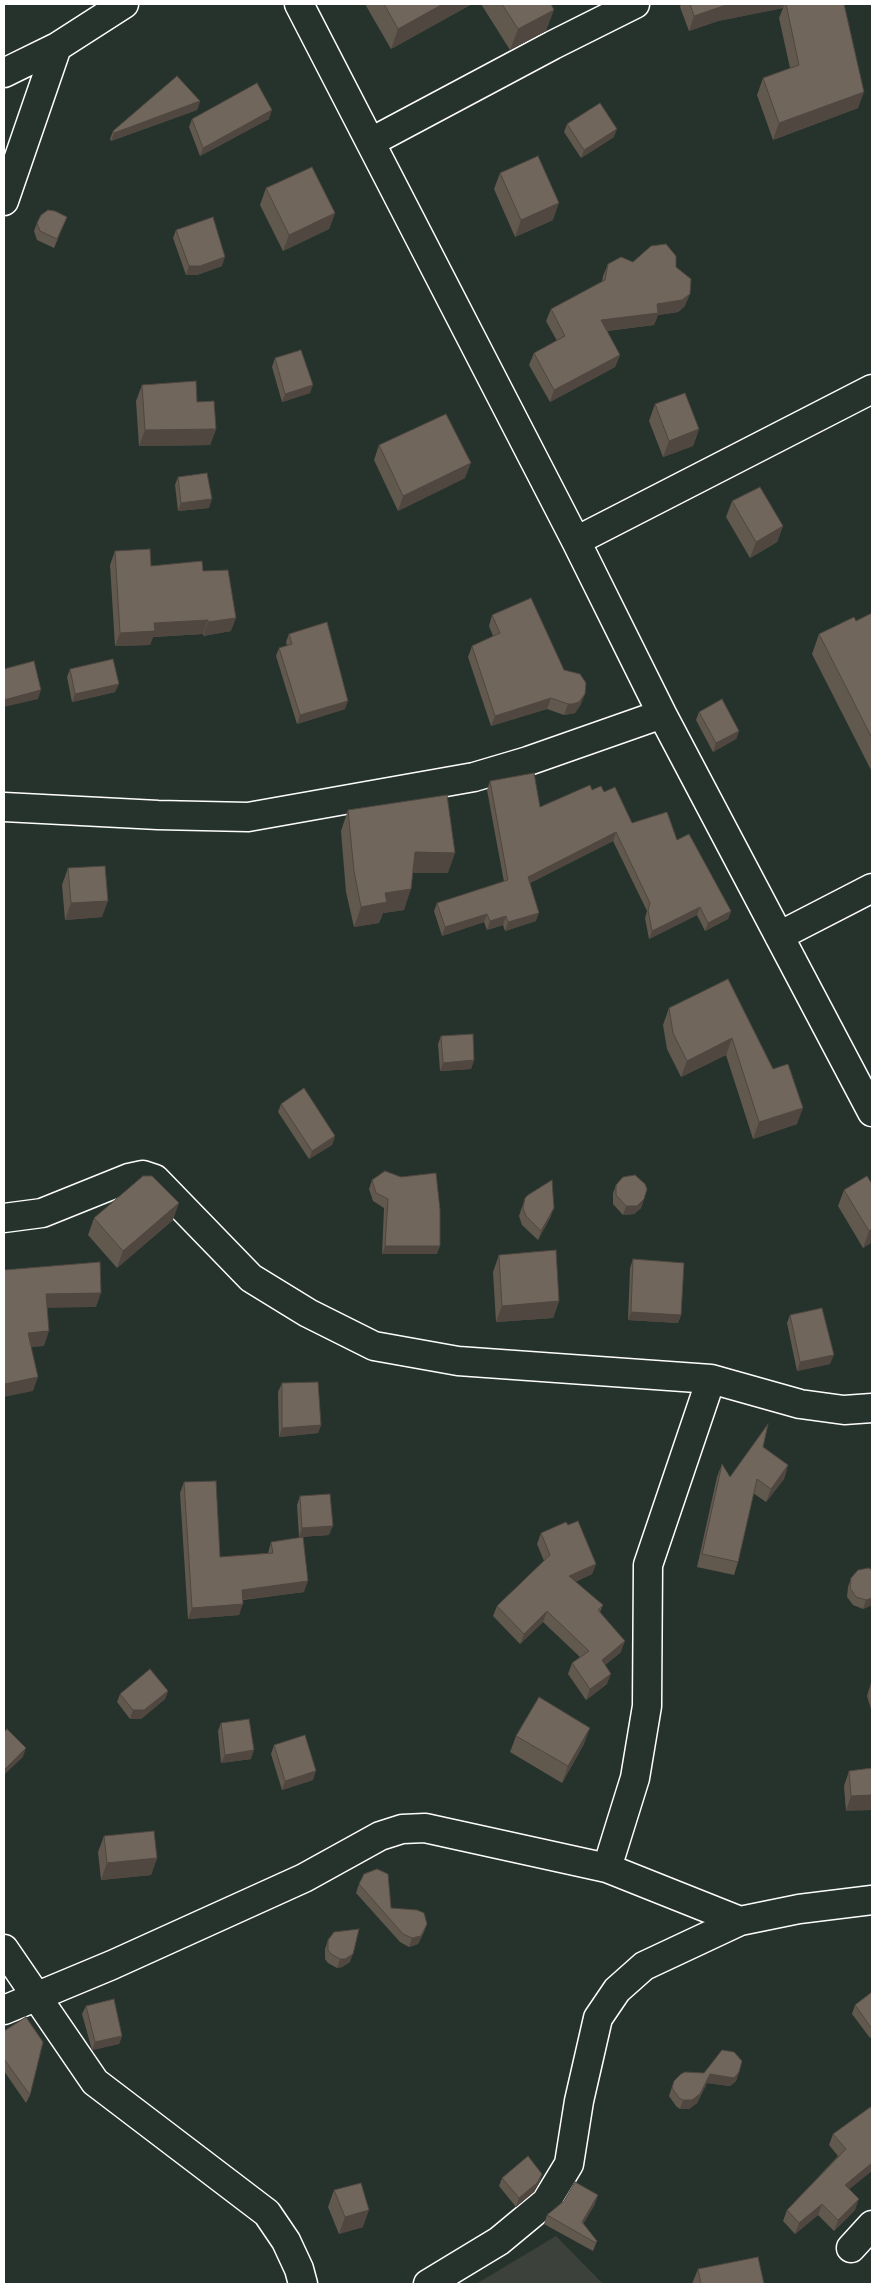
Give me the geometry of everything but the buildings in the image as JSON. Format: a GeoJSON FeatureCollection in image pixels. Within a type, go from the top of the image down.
{"type":"FeatureCollection","features":[{"type":"Feature","properties":{"kind":"street"},"geometry":{"type":"LineString","coordinates":[[4,73],[57,47],[124,4]]}},
{"type":"Feature","properties":{"kind":"street"},"geometry":{"type":"LineString","coordinates":[[299,4],[576,541],[662,714],[872,1112]]}},
{"type":"Feature","properties":{"kind":"street"},"geometry":{"type":"LineString","coordinates":[[371,142],[553,45],[635,4]]}},
{"type":"Feature","properties":{"kind":"street"},"geometry":{"type":"LineString","coordinates":[[4,201],[57,47]]}},
{"type":"Feature","properties":{"kind":"street"},"geometry":{"type":"LineString","coordinates":[[576,541],[872,389]]}},
{"type":"Feature","properties":{"kind":"street"},"geometry":{"type":"LineString","coordinates":[[4,807],[158,815],[248,817],[474,777],[528,761],[662,714]]}},
{"type":"Feature","properties":{"kind":"street"},"geometry":{"type":"LineString","coordinates":[[779,936],[872,888]]}},
{"type":"Feature","properties":{"kind":"street"},"geometry":{"type":"LineString","coordinates":[[4,1218],[42,1213],[130,1178],[143,1175],[155,1179],[250,1278],[308,1313],[374,1346],[458,1361],[711,1379],[800,1404],[844,1410],[872,1408]]}},
{"type":"Feature","properties":{"kind":"street"},"geometry":{"type":"LineString","coordinates":[[607,1868],[635,1778],[647,1706],[648,1565],[711,1379]]}},
{"type":"Feature","properties":{"kind":"street"},"geometry":{"type":"LineString","coordinates":[[4,2010],[36,1998],[304,1878],[380,1836],[402,1829],[425,1828],[607,1868],[740,1921]]}},
{"type":"Feature","properties":{"kind":"street"},"geometry":{"type":"LineString","coordinates":[[428,2284],[499,2241],[546,2202],[569,2164],[579,2101],[598,2018],[617,1990],[644,1966],[740,1921],[799,1909],[872,1900]]}},
{"type":"Feature","properties":{"kind":"street"},"geometry":{"type":"LineString","coordinates":[[4,1949],[95,2082],[267,2213],[286,2241],[299,2269],[303,2284]]}},
{"type":"Feature","properties":{"kind":"street"},"geometry":{"type":"LineString","coordinates":[[851,2248],[872,2225]]}},
{"type":"Feature","properties":{"kind":"shaded area"},"geometry":{"type":"Polygon","coordinates":[[[556,2236],[603,2284],[476,2284],[556,2236]]]}}]}
